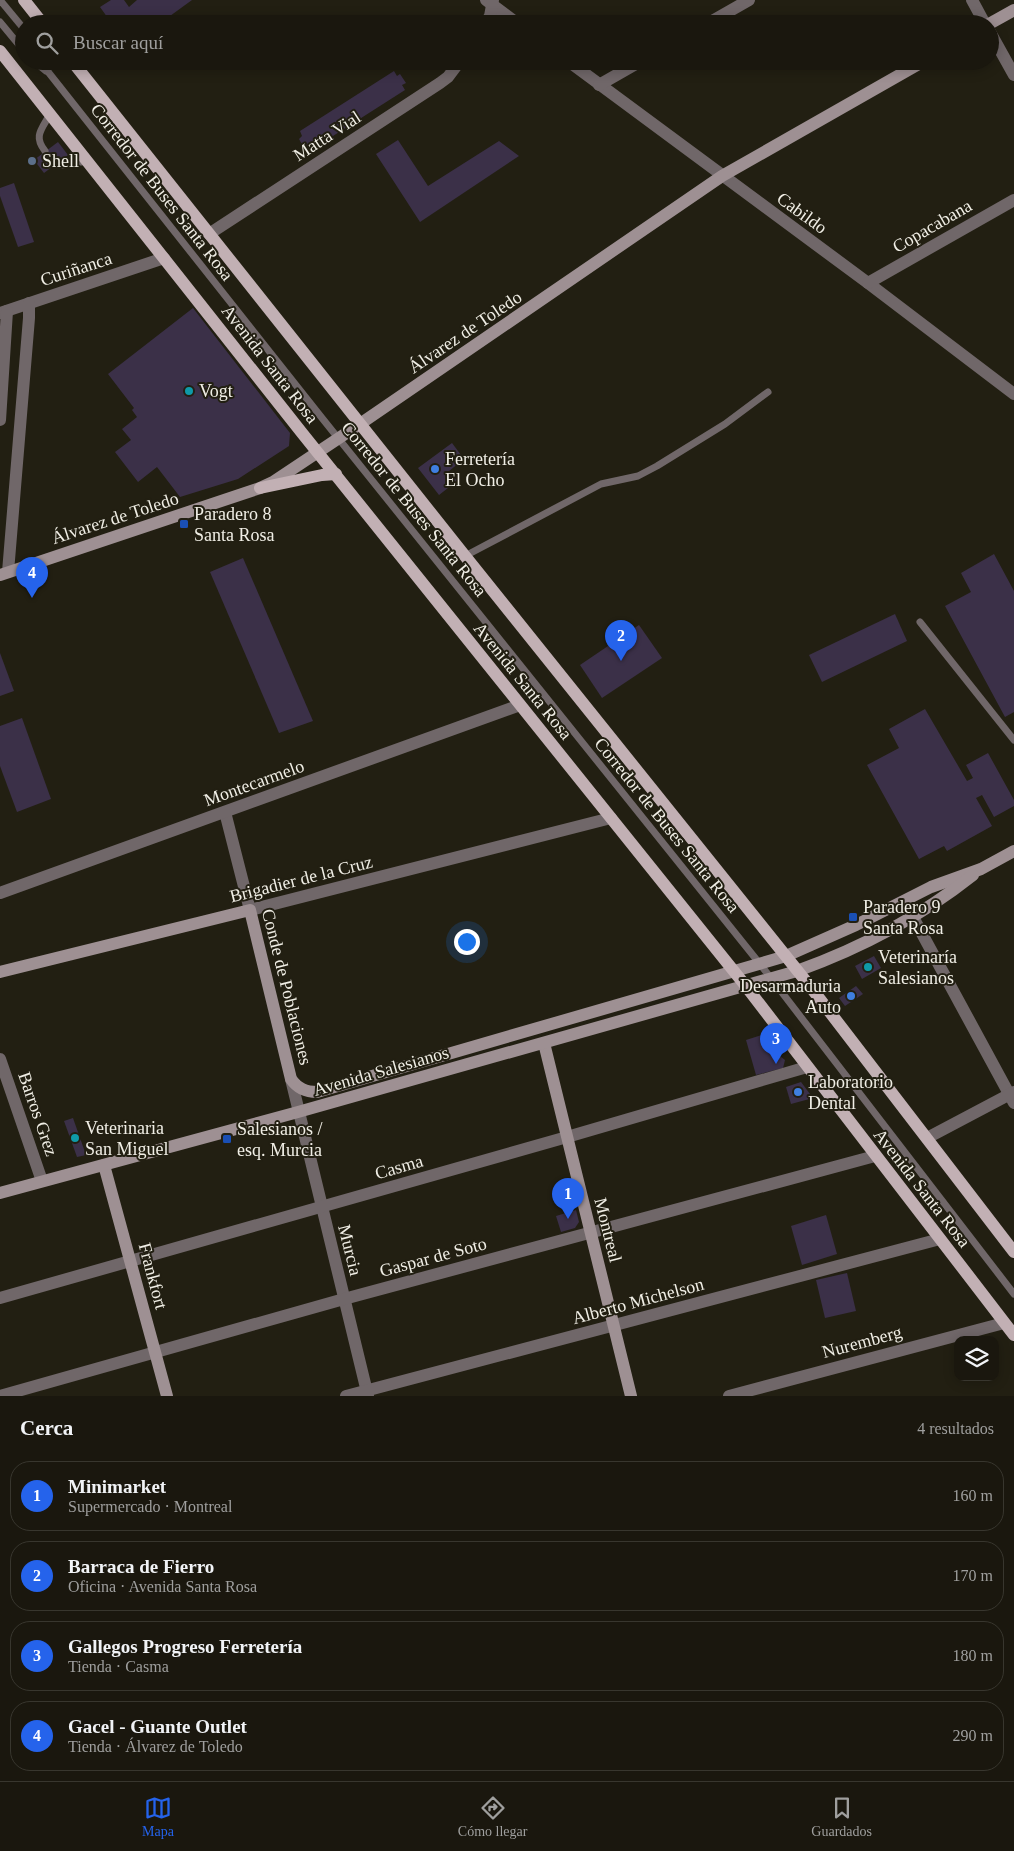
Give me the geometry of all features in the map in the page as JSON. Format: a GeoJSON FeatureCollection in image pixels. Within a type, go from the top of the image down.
{"type":"FeatureCollection","features":[{"type":"Feature","properties":{"kind":"main road"},"geometry":{"type":"LineString","coordinates":[[24,0],[36,15]]}},
{"type":"Feature","properties":{"kind":"main road"},"geometry":{"type":"LineString","coordinates":[[999,18],[1014,10]]}},
{"type":"Feature","properties":{"kind":"main road","name":"Avenida Santa Rosa"},"geometry":{"type":"LineString","coordinates":[[0,52],[734,971],[1014,1336]]}},
{"type":"Feature","properties":{"kind":"main road","name":"Avenida Santa Rosa"},"geometry":{"type":"LineString","coordinates":[[79,70],[786,956],[1014,1252]]}},
{"type":"Feature","properties":{"kind":"main road","name":"Álvarez de Toledo"},"geometry":{"type":"LineString","coordinates":[[4,574],[260,488],[284,475],[722,176],[908,70]]}},
{"type":"Feature","properties":{"kind":"main road"},"geometry":{"type":"LineString","coordinates":[[260,488],[322,475],[336,474]]}},
{"type":"Feature","properties":{"kind":"main road"},"geometry":{"type":"LineString","coordinates":[[981,869],[1014,851]]}},
{"type":"Feature","properties":{"kind":"main road","name":"Avenida Salesianos"},"geometry":{"type":"LineString","coordinates":[[291,1079],[296,1086],[306,1091],[323,1090],[760,964],[786,956],[856,925],[931,887],[981,869]]}},
{"type":"Feature","properties":{"kind":"main road","name":"Avenida Salesianos"},"geometry":{"type":"LineString","coordinates":[[0,1193],[298,1112],[797,971],[852,949],[913,917],[981,869]]}},
{"type":"Feature","properties":{"kind":"main road","name":"Brigadier de la Cruz"},"geometry":{"type":"LineString","coordinates":[[0,972],[250,910]]}},
{"type":"Feature","properties":{"kind":"main road","name":"Conde de Poblaciones"},"geometry":{"type":"LineString","coordinates":[[250,910],[291,1079]]}},
{"type":"Feature","properties":{"kind":"main road","name":"Montreal"},"geometry":{"type":"LineString","coordinates":[[544,1043],[631,1396]]}},
{"type":"Feature","properties":{"kind":"main road","name":"Frankfort"},"geometry":{"type":"LineString","coordinates":[[104,1164],[167,1396]]}},
{"type":"Feature","properties":{"kind":"street"},"geometry":{"type":"LineString","coordinates":[[723,15],[749,0]]}},
{"type":"Feature","properties":{"kind":"street"},"geometry":{"type":"LineString","coordinates":[[972,0],[981,15]]}},
{"type":"Feature","properties":{"kind":"street"},"geometry":{"type":"LineString","coordinates":[[490,2],[490,15]]}},
{"type":"Feature","properties":{"kind":"street"},"geometry":{"type":"LineString","coordinates":[[490,2],[507,15]]}},
{"type":"Feature","properties":{"kind":"street"},"geometry":{"type":"LineString","coordinates":[[999,48],[1014,75]]}},
{"type":"Feature","properties":{"kind":"street","name":"Matta Vial"},"geometry":{"type":"LineString","coordinates":[[209,234],[440,83],[453,70]]}},
{"type":"Feature","properties":{"kind":"street","name":"Cabildo"},"geometry":{"type":"LineString","coordinates":[[580,70],[1013,393]]}},
{"type":"Feature","properties":{"kind":"street"},"geometry":{"type":"LineString","coordinates":[[600,85],[626,70]]}},
{"type":"Feature","properties":{"kind":"street","name":"Copacabana"},"geometry":{"type":"LineString","coordinates":[[868,283],[1014,200]]}},
{"type":"Feature","properties":{"kind":"street","name":"Curiñanca"},"geometry":{"type":"LineString","coordinates":[[4,312],[164,258]]}},
{"type":"Feature","properties":{"kind":"street"},"geometry":{"type":"LineString","coordinates":[[4,574],[29,323],[29,303]]}},
{"type":"Feature","properties":{"kind":"street"},"geometry":{"type":"LineString","coordinates":[[0,420],[4,312]]}},
{"type":"Feature","properties":{"kind":"street","name":"Montecarmelo"},"geometry":{"type":"LineString","coordinates":[[0,893],[520,705]]}},
{"type":"Feature","properties":{"kind":"street","name":"Conde de Poblaciones"},"geometry":{"type":"LineString","coordinates":[[225,812],[250,910]]}},
{"type":"Feature","properties":{"kind":"street","name":"Brigadier de la Cruz"},"geometry":{"type":"LineString","coordinates":[[250,910],[611,818]]}},
{"type":"Feature","properties":{"kind":"street"},"geometry":{"type":"LineString","coordinates":[[913,917],[1012,1096],[927,1138]]}},
{"type":"Feature","properties":{"kind":"street","name":"Barros Grez"},"geometry":{"type":"LineString","coordinates":[[0,1059],[42,1182]]}},
{"type":"Feature","properties":{"kind":"street","name":"Casma"},"geometry":{"type":"LineString","coordinates":[[0,1298],[807,1067]]}},
{"type":"Feature","properties":{"kind":"street","name":"Conde de Poblaciones"},"geometry":{"type":"LineString","coordinates":[[291,1079],[298,1112]]}},
{"type":"Feature","properties":{"kind":"street","name":"Murcia"},"geometry":{"type":"LineString","coordinates":[[298,1112],[367,1393]]}},
{"type":"Feature","properties":{"kind":"street","name":"Gaspar de Soto"},"geometry":{"type":"LineString","coordinates":[[0,1396],[344,1299],[875,1156]]}},
{"type":"Feature","properties":{"kind":"street","name":"Alberto Michelson"},"geometry":{"type":"LineString","coordinates":[[346,1396],[367,1393],[940,1239]]}},
{"type":"Feature","properties":{"kind":"street","name":"Nuremberg"},"geometry":{"type":"LineString","coordinates":[[728,1396],[1004,1323]]}},
{"type":"Feature","properties":{"kind":"lane"},"geometry":{"type":"LineString","coordinates":[[0,0],[15,18]]}},
{"type":"Feature","properties":{"kind":"lane"},"geometry":{"type":"LineString","coordinates":[[0,22],[15,40]]}},
{"type":"Feature","properties":{"kind":"lane","name":"Corredor de Buses Santa Rosa"},"geometry":{"type":"LineString","coordinates":[[44,70],[49,74]]}},
{"type":"Feature","properties":{"kind":"lane","name":"Corredor de Buses Santa Rosa"},"geometry":{"type":"LineString","coordinates":[[47,70],[339,439],[760,964],[1014,1294]]}},
{"type":"Feature","properties":{"kind":"lane"},"geometry":{"type":"LineString","coordinates":[[45,151],[39,142],[39,136],[50,114]]}},
{"type":"Feature","properties":{"kind":"lane"},"geometry":{"type":"LineString","coordinates":[[56,164],[63,165],[87,161]]}},
{"type":"Feature","properties":{"kind":"lane"},"geometry":{"type":"LineString","coordinates":[[465,556],[601,484],[638,476],[657,466],[724,424],[768,392]]}},
{"type":"Feature","properties":{"kind":"lane"},"geometry":{"type":"LineString","coordinates":[[920,622],[1014,740]]}},
{"type":"Feature","properties":{"kind":"building"},"geometry":{"type":"Polygon","coordinates":[[[111,0],[124,0],[129,7],[137,0],[192,0],[171,15],[106,15],[100,7],[111,0]]]}},
{"type":"Feature","properties":{"kind":"building"},"geometry":{"type":"Polygon","coordinates":[[[394,71],[397,76],[400,74],[406,83],[402,85],[405,90],[311,150],[308,146],[304,148],[299,139],[302,136],[300,131],[394,71]]]}},
{"type":"Feature","properties":{"kind":"building"},"geometry":{"type":"Polygon","coordinates":[[[398,140],[428,186],[499,141],[519,156],[420,222],[376,154],[398,140]]]}},
{"type":"Feature","properties":{"kind":"building"},"geometry":{"type":"Polygon","coordinates":[[[58,142],[68,155],[44,173],[34,160],[58,142]]]}},
{"type":"Feature","properties":{"kind":"building"},"geometry":{"type":"Polygon","coordinates":[[[14,183],[34,242],[18,247],[0,196],[0,188],[14,183]]]}},
{"type":"Feature","properties":{"kind":"building","name":"Vogt"},"geometry":{"type":"Polygon","coordinates":[[[193,308],[290,433],[289,446],[238,479],[180,497],[157,467],[138,482],[115,452],[131,440],[122,429],[137,417],[132,410],[134,408],[108,374],[193,308]]]}},
{"type":"Feature","properties":{"kind":"building","name":"Ferretería El Ocho"},"geometry":{"type":"Polygon","coordinates":[[[452,443],[464,459],[449,471],[457,481],[439,495],[418,468],[452,443]]]}},
{"type":"Feature","properties":{"kind":"building"},"geometry":{"type":"Polygon","coordinates":[[[994,554],[1014,591],[1014,712],[1005,717],[945,606],[971,592],[961,573],[994,554]]]}},
{"type":"Feature","properties":{"kind":"building"},"geometry":{"type":"Polygon","coordinates":[[[243,558],[313,721],[279,733],[210,572],[243,558]]]}},
{"type":"Feature","properties":{"kind":"building"},"geometry":{"type":"Polygon","coordinates":[[[895,614],[907,641],[822,682],[809,655],[895,614]]]}},
{"type":"Feature","properties":{"kind":"building"},"geometry":{"type":"Polygon","coordinates":[[[639,625],[662,658],[602,698],[580,665],[639,625]]]}},
{"type":"Feature","properties":{"kind":"building"},"geometry":{"type":"Polygon","coordinates":[[[0,653],[14,691],[0,696],[0,653]]]}},
{"type":"Feature","properties":{"kind":"building"},"geometry":{"type":"Polygon","coordinates":[[[925,709],[967,781],[973,778],[966,765],[988,753],[1014,800],[1014,806],[994,817],[982,795],[976,798],[992,826],[947,851],[944,846],[919,859],[867,765],[899,748],[889,729],[925,709]]]}},
{"type":"Feature","properties":{"kind":"building"},"geometry":{"type":"Polygon","coordinates":[[[22,718],[51,799],[17,812],[0,766],[0,726],[22,718]]]}},
{"type":"Feature","properties":{"kind":"building","name":"Veterinaría Salesianos"},"geometry":{"type":"Polygon","coordinates":[[[874,956],[881,968],[862,979],[855,966],[874,956]]]}},
{"type":"Feature","properties":{"kind":"building","name":"Desarmaduria Auto"},"geometry":{"type":"Polygon","coordinates":[[[856,986],[863,994],[845,1006],[839,998],[856,986]]]}},
{"type":"Feature","properties":{"kind":"building"},"geometry":{"type":"Polygon","coordinates":[[[765,1034],[776,1047],[776,1053],[785,1060],[783,1068],[756,1075],[746,1040],[765,1034]]]}},
{"type":"Feature","properties":{"kind":"building","name":"Laboratorio Dental"},"geometry":{"type":"Polygon","coordinates":[[[801,1082],[813,1098],[791,1104],[786,1087],[801,1082]]]}},
{"type":"Feature","properties":{"kind":"building","name":"Veterinaria San Miguel"},"geometry":{"type":"Polygon","coordinates":[[[73,1118],[86,1155],[77,1157],[64,1121],[73,1118]]]}},
{"type":"Feature","properties":{"kind":"building"},"geometry":{"type":"Polygon","coordinates":[[[576,1210],[579,1222],[575,1228],[561,1232],[556,1216],[576,1210]]]}},
{"type":"Feature","properties":{"kind":"building"},"geometry":{"type":"Polygon","coordinates":[[[826,1215],[837,1254],[802,1265],[791,1226],[826,1215]]]}},
{"type":"Feature","properties":{"kind":"building"},"geometry":{"type":"Polygon","coordinates":[[[847,1273],[856,1311],[825,1318],[816,1280],[847,1273]]]}},
{"type":"Feature","properties":{"kind":"place","name":"Shell"},"geometry":{"type":"Point","coordinates":[32,161]}},
{"type":"Feature","properties":{"kind":"place","name":"Vogt"},"geometry":{"type":"Point","coordinates":[189,391]}},
{"type":"Feature","properties":{"kind":"place","name":"Ferretería El Ocho"},"geometry":{"type":"Point","coordinates":[435,469]}},
{"type":"Feature","properties":{"kind":"place","name":"Paradero 8 Santa Rosa"},"geometry":{"type":"Point","coordinates":[184,524]}},
{"type":"Feature","properties":{"kind":"place","name":"Gacel - Guante Outlet"},"geometry":{"type":"Point","coordinates":[32,598]}},
{"type":"Feature","properties":{"kind":"place","name":"Barraca de Fierro"},"geometry":{"type":"Point","coordinates":[621,661]}},
{"type":"Feature","properties":{"kind":"place","name":"Paradero 9 Santa Rosa"},"geometry":{"type":"Point","coordinates":[853,917]}},
{"type":"Feature","properties":{"kind":"place","name":"Veterinaría Salesianos"},"geometry":{"type":"Point","coordinates":[868,967]}},
{"type":"Feature","properties":{"kind":"place","name":"Desarmaduria Auto"},"geometry":{"type":"Point","coordinates":[851,996]}},
{"type":"Feature","properties":{"kind":"place","name":"Gallegos Progreso Ferretería"},"geometry":{"type":"Point","coordinates":[776,1064]}},
{"type":"Feature","properties":{"kind":"place","name":"Laboratorio Dental"},"geometry":{"type":"Point","coordinates":[798,1092]}},
{"type":"Feature","properties":{"kind":"place","name":"Veterinaria San Miguel"},"geometry":{"type":"Point","coordinates":[75,1138]}},
{"type":"Feature","properties":{"kind":"place","name":"Salesianos / esq. Murcia"},"geometry":{"type":"Point","coordinates":[227,1139]}},
{"type":"Feature","properties":{"kind":"place","name":"Minimarket"},"geometry":{"type":"Point","coordinates":[568,1219]}}]}
